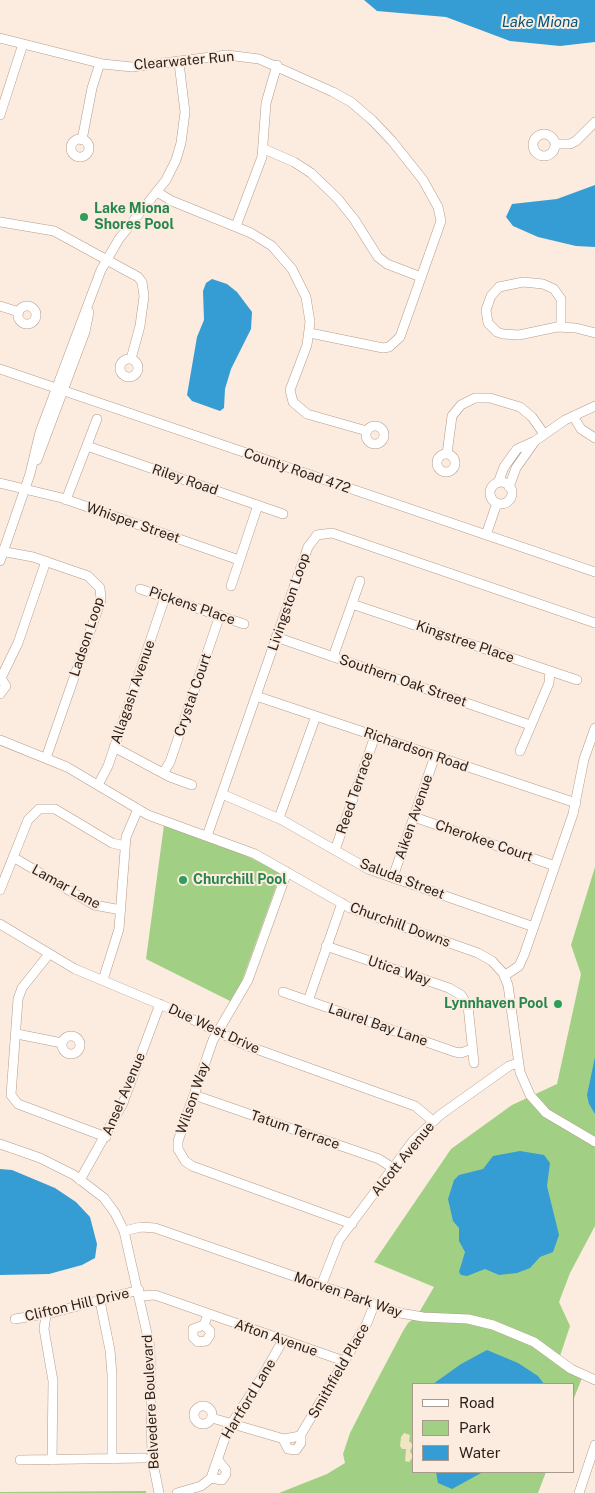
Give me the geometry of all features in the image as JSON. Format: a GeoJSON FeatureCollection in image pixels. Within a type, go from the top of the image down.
{"type":"FeatureCollection","features":[{"type":"Feature","properties":{"kind":"street","name":"Clearwater Run"},"geometry":{"type":"LineString","coordinates":[[0,38],[100,64],[132,67],[227,56],[259,59],[277,65],[351,102],[392,141],[423,180],[438,207],[440,221],[400,337],[389,347],[383,348],[310,332]]}},
{"type":"Feature","properties":{"kind":"street"},"geometry":{"type":"LineString","coordinates":[[0,115],[23,44]]}},
{"type":"Feature","properties":{"kind":"street"},"geometry":{"type":"LineString","coordinates":[[0,561],[30,474],[44,446],[90,297],[106,260],[119,239],[157,192],[172,167],[181,143],[185,112],[179,63]]}},
{"type":"Feature","properties":{"kind":"street"},"geometry":{"type":"LineString","coordinates":[[82,140],[88,104],[100,64]]}},
{"type":"Feature","properties":{"kind":"street"},"geometry":{"type":"LineString","coordinates":[[236,226],[255,180],[264,149],[266,103],[277,65]]}},
{"type":"Feature","properties":{"kind":"street"},"geometry":{"type":"LineString","coordinates":[[556,144],[570,144],[576,141],[595,122]]}},
{"type":"Feature","properties":{"kind":"street"},"geometry":{"type":"LineString","coordinates":[[264,149],[311,173],[338,199],[354,219],[378,257],[387,264],[421,277]]}},
{"type":"Feature","properties":{"kind":"street"},"geometry":{"type":"LineString","coordinates":[[157,192],[172,201],[251,233],[272,246],[292,269],[306,297],[310,332],[290,390],[293,402],[307,414],[367,430]]}},
{"type":"Feature","properties":{"kind":"street"},"geometry":{"type":"LineString","coordinates":[[0,222],[54,230],[131,272],[142,282],[144,296],[140,326],[131,359]]}},
{"type":"Feature","properties":{"kind":"street"},"geometry":{"type":"LineString","coordinates":[[561,327],[561,299],[554,289],[543,284],[523,282],[499,287],[491,296],[486,310],[488,323],[496,332],[503,334],[519,334],[561,327],[595,333]]}},
{"type":"Feature","properties":{"kind":"street"},"geometry":{"type":"LineString","coordinates":[[0,306],[19,312]]}},
{"type":"Feature","properties":{"kind":"street","name":"County Road 472"},"geometry":{"type":"LineString","coordinates":[[0,369],[595,572]]}},
{"type":"Feature","properties":{"kind":"street"},"geometry":{"type":"LineString","coordinates":[[447,454],[452,416],[461,405],[475,398],[490,398],[520,407],[532,417],[544,434]]}},
{"type":"Feature","properties":{"kind":"street"},"geometry":{"type":"LineString","coordinates":[[535,441],[515,471],[509,487],[511,493],[509,499],[504,503],[497,503],[492,499],[490,492],[492,486],[498,483],[505,466],[517,449],[535,441],[574,416],[595,406]]}},
{"type":"Feature","properties":{"kind":"street"},"geometry":{"type":"LineString","coordinates":[[574,416],[586,434],[595,438]]}},
{"type":"Feature","properties":{"kind":"street"},"geometry":{"type":"LineString","coordinates":[[66,500],[80,458],[97,420]]}},
{"type":"Feature","properties":{"kind":"street","name":"Riley Road"},"geometry":{"type":"LineString","coordinates":[[87,446],[283,514]]}},
{"type":"Feature","properties":{"kind":"street"},"geometry":{"type":"LineString","coordinates":[[505,466],[515,471]]}},
{"type":"Feature","properties":{"kind":"street","name":"Whisper Street"},"geometry":{"type":"LineString","coordinates":[[0,483],[66,500],[240,560]]}},
{"type":"Feature","properties":{"kind":"street"},"geometry":{"type":"LineString","coordinates":[[498,483],[509,487]]}},
{"type":"Feature","properties":{"kind":"street"},"geometry":{"type":"LineString","coordinates":[[486,535],[497,503]]}},
{"type":"Feature","properties":{"kind":"street"},"geometry":{"type":"LineString","coordinates":[[231,586],[258,505]]}},
{"type":"Feature","properties":{"kind":"street","name":"Livingston Loop"},"geometry":{"type":"LineString","coordinates":[[207,836],[310,542],[317,535],[327,532],[595,623]]}},
{"type":"Feature","properties":{"kind":"street","name":"Ladson Loop"},"geometry":{"type":"LineString","coordinates":[[2,551],[46,561],[93,578],[102,594],[46,758]]}},
{"type":"Feature","properties":{"kind":"street"},"geometry":{"type":"LineString","coordinates":[[0,694],[6,686],[0,678],[18,643],[46,561]]}},
{"type":"Feature","properties":{"kind":"street"},"geometry":{"type":"LineString","coordinates":[[333,657],[360,581]]}},
{"type":"Feature","properties":{"kind":"street","name":"Pickens Place"},"geometry":{"type":"LineString","coordinates":[[140,589],[244,624]]}},
{"type":"Feature","properties":{"kind":"street","name":"Allagash Avenue"},"geometry":{"type":"LineString","coordinates":[[98,785],[105,774],[165,597]]}},
{"type":"Feature","properties":{"kind":"street","name":"Kingstree Place"},"geometry":{"type":"LineString","coordinates":[[352,604],[578,680]]}},
{"type":"Feature","properties":{"kind":"street","name":"Crystal Court"},"geometry":{"type":"LineString","coordinates":[[163,774],[170,762],[220,615]]}},
{"type":"Feature","properties":{"kind":"street","name":"Southern Oak Street"},"geometry":{"type":"LineString","coordinates":[[276,637],[530,725]]}},
{"type":"Feature","properties":{"kind":"street"},"geometry":{"type":"LineString","coordinates":[[520,751],[549,683],[550,670]]}},
{"type":"Feature","properties":{"kind":"street","name":"Richardson Road"},"geometry":{"type":"LineString","coordinates":[[256,696],[576,803]]}},
{"type":"Feature","properties":{"kind":"street"},"geometry":{"type":"LineString","coordinates":[[279,818],[316,716]]}},
{"type":"Feature","properties":{"kind":"street"},"geometry":{"type":"LineString","coordinates":[[504,976],[519,966],[534,927],[576,803],[584,759],[595,728]]}},
{"type":"Feature","properties":{"kind":"street","name":"Reed Terrace"},"geometry":{"type":"LineString","coordinates":[[335,850],[375,736]]}},
{"type":"Feature","properties":{"kind":"street","name":"Churchill Downs"},"geometry":{"type":"LineString","coordinates":[[0,740],[46,758],[159,820],[243,849],[358,912],[478,953],[492,961],[504,976],[510,991],[518,1063],[525,1085],[540,1107],[554,1118],[595,1142]]}},
{"type":"Feature","properties":{"kind":"street"},"geometry":{"type":"LineString","coordinates":[[114,746],[163,774],[192,785]]}},
{"type":"Feature","properties":{"kind":"street","name":"Aiken Avenue"},"geometry":{"type":"LineString","coordinates":[[393,877],[435,756]]}},
{"type":"Feature","properties":{"kind":"street","name":"Saluda Street"},"geometry":{"type":"LineString","coordinates":[[222,794],[279,818],[368,869],[534,927]]}},
{"type":"Feature","properties":{"kind":"street"},"geometry":{"type":"LineString","coordinates":[[0,890],[31,814],[45,807],[55,808],[112,843],[124,846]]}},
{"type":"Feature","properties":{"kind":"street"},"geometry":{"type":"LineString","coordinates":[[103,980],[115,944],[121,910],[124,846],[132,820],[138,809]]}},
{"type":"Feature","properties":{"kind":"street","name":"Cherokee Court"},"geometry":{"type":"LineString","coordinates":[[414,817],[555,866]]}},
{"type":"Feature","properties":{"kind":"street","name":"Lamar Lane"},"geometry":{"type":"LineString","coordinates":[[13,857],[88,902],[100,907],[121,910]]}},
{"type":"Feature","properties":{"kind":"street","name":"Wilson Way"},"geometry":{"type":"LineString","coordinates":[[287,872],[248,980],[217,1031],[178,1141],[178,1149],[185,1162],[352,1224]]}},
{"type":"Feature","properties":{"kind":"street"},"geometry":{"type":"LineString","coordinates":[[308,1001],[342,903]]}},
{"type":"Feature","properties":{"kind":"street","name":"Due West Drive"},"geometry":{"type":"LineString","coordinates":[[0,924],[74,969],[160,1004],[252,1048],[414,1106],[434,1121]]}},
{"type":"Feature","properties":{"kind":"street","name":"Utica Way"},"geometry":{"type":"LineString","coordinates":[[326,946],[456,992],[468,1006],[474,1063]]}},
{"type":"Feature","properties":{"kind":"street"},"geometry":{"type":"LineString","coordinates":[[49,954],[20,993],[17,1004],[10,1089],[14,1101],[18,1104],[106,1137]]}},
{"type":"Feature","properties":{"kind":"street","name":"Laurel Bay Lane"},"geometry":{"type":"LineString","coordinates":[[283,992],[455,1052],[460,1053],[472,1049]]}},
{"type":"Feature","properties":{"kind":"street","name":"Ansel Avenue"},"geometry":{"type":"LineString","coordinates":[[80,1180],[106,1137],[130,1088],[160,1004]]}},
{"type":"Feature","properties":{"kind":"street"},"geometry":{"type":"LineString","coordinates":[[16,1034],[62,1043]]}},
{"type":"Feature","properties":{"kind":"street","name":"Alcott Avenue"},"geometry":{"type":"LineString","coordinates":[[321,1286],[336,1247],[414,1141],[434,1121],[480,1086],[509,1066],[518,1063]]}},
{"type":"Feature","properties":{"kind":"street","name":"Tatum Terrace"},"geometry":{"type":"LineString","coordinates":[[194,1095],[379,1159],[393,1168]]}},
{"type":"Feature","properties":{"kind":"street","name":"Belvedere Boulevard"},"geometry":{"type":"LineString","coordinates":[[0,1144],[40,1158],[80,1180],[104,1198],[115,1213],[124,1231],[140,1293],[150,1347],[152,1458],[159,1493]]}},
{"type":"Feature","properties":{"kind":"street","name":"Morven Park Way"},"geometry":{"type":"LineString","coordinates":[[124,1231],[141,1227],[155,1228],[374,1305],[412,1316],[468,1319],[493,1325],[534,1342],[571,1368],[595,1380]]}},
{"type":"Feature","properties":{"kind":"street","name":"Clifton Hill Drive"},"geometry":{"type":"LineString","coordinates":[[15,1318],[46,1315],[140,1293]]}},
{"type":"Feature","properties":{"kind":"street","name":"Afton Avenue"},"geometry":{"type":"LineString","coordinates":[[140,1293],[155,1295],[344,1361]]}},
{"type":"Feature","properties":{"kind":"street"},"geometry":{"type":"LineString","coordinates":[[100,1301],[112,1368],[112,1459]]}},
{"type":"Feature","properties":{"kind":"street","name":"Smithfield Place"},"geometry":{"type":"LineString","coordinates":[[212,1418],[283,1439],[288,1449],[296,1450],[301,1443],[301,1436],[374,1305]]}},
{"type":"Feature","properties":{"kind":"street"},"geometry":{"type":"LineString","coordinates":[[204,1325],[208,1314]]}},
{"type":"Feature","properties":{"kind":"street"},"geometry":{"type":"LineString","coordinates":[[46,1315],[44,1329],[53,1381],[52,1460]]}},
{"type":"Feature","properties":{"kind":"street","name":"Hartford Lane"},"geometry":{"type":"LineString","coordinates":[[177,1493],[201,1486],[211,1478],[225,1436],[283,1340]]}},
{"type":"Feature","properties":{"kind":"street"},"geometry":{"type":"LineString","coordinates":[[580,1493],[595,1446]]}},
{"type":"Feature","properties":{"kind":"street"},"geometry":{"type":"LineString","coordinates":[[20,1460],[144,1458]]}},
{"type":"Feature","properties":{"kind":"green space"},"geometry":{"type":"Polygon","coordinates":[[[164,825],[229,847],[281,873],[234,1003],[146,959],[164,825]]]}},
{"type":"Feature","properties":{"kind":"green space"},"geometry":{"type":"Polygon","coordinates":[[[595,867],[595,1226],[570,1273],[559,1302],[570,1326],[558,1362],[582,1378],[575,1396],[575,1383],[412,1383],[412,1473],[546,1473],[538,1493],[279,1493],[327,1474],[345,1463],[343,1454],[350,1433],[403,1331],[408,1323],[417,1316],[434,1287],[374,1262],[451,1149],[512,1105],[557,1084],[581,974],[571,945],[595,867]]]}},
{"type":"Feature","properties":{"kind":"green space"},"geometry":{"type":"Polygon","coordinates":[[[146,1491],[146,1493],[0,1493],[0,1492],[146,1491]]]}},
{"type":"Feature","properties":{"kind":"sand"},"geometry":{"type":"Polygon","coordinates":[[[404,1433],[410,1435],[409,1441],[412,1444],[410,1451],[412,1458],[409,1462],[405,1461],[406,1449],[402,1449],[400,1446],[401,1437],[404,1433]]]}},
{"type":"Feature","properties":{"kind":"water","name":"Lake Miona"},"geometry":{"type":"Polygon","coordinates":[[[364,0],[595,0],[595,42],[560,46],[510,41],[446,17],[377,11],[364,0]]]}},
{"type":"Feature","properties":{"kind":"water"},"geometry":{"type":"Polygon","coordinates":[[[595,185],[595,247],[576,246],[538,237],[513,226],[506,217],[512,204],[557,199],[595,185]]]}},
{"type":"Feature","properties":{"kind":"water"},"geometry":{"type":"Polygon","coordinates":[[[212,279],[227,284],[237,292],[252,312],[251,329],[231,369],[225,389],[224,408],[220,411],[192,401],[187,395],[197,337],[204,320],[203,291],[206,283],[212,279]]]}},
{"type":"Feature","properties":{"kind":"water"},"geometry":{"type":"Polygon","coordinates":[[[595,1057],[595,1114],[589,1104],[587,1095],[595,1057]]]}},
{"type":"Feature","properties":{"kind":"water"},"geometry":{"type":"Polygon","coordinates":[[[520,1151],[544,1155],[550,1163],[547,1186],[559,1235],[553,1252],[540,1257],[530,1268],[517,1273],[499,1275],[485,1269],[467,1276],[461,1275],[459,1272],[465,1252],[459,1241],[459,1228],[453,1221],[448,1199],[454,1180],[459,1175],[483,1169],[493,1156],[520,1151]]]}},
{"type":"Feature","properties":{"kind":"water"},"geometry":{"type":"Polygon","coordinates":[[[0,1169],[12,1170],[55,1188],[76,1202],[90,1217],[97,1244],[95,1258],[82,1265],[49,1274],[0,1275],[0,1169]]]}},
{"type":"Feature","properties":{"kind":"water"},"geometry":{"type":"Polygon","coordinates":[[[487,1350],[518,1363],[538,1376],[543,1383],[434,1383],[461,1364],[487,1350]]]}},
{"type":"Feature","properties":{"kind":"water"},"geometry":{"type":"Polygon","coordinates":[[[436,1473],[481,1473],[452,1489],[438,1483],[436,1473]]]}},
{"type":"Feature","properties":{"kind":"place","name":"Lake Miona Shores Pool"},"geometry":{"type":"Point","coordinates":[84,217]}},
{"type":"Feature","properties":{"kind":"place","name":"Churchill Pool"},"geometry":{"type":"Point","coordinates":[183,880]}},
{"type":"Feature","properties":{"kind":"place","name":"Lynnhaven Pool"},"geometry":{"type":"Point","coordinates":[558,1004]}}]}
